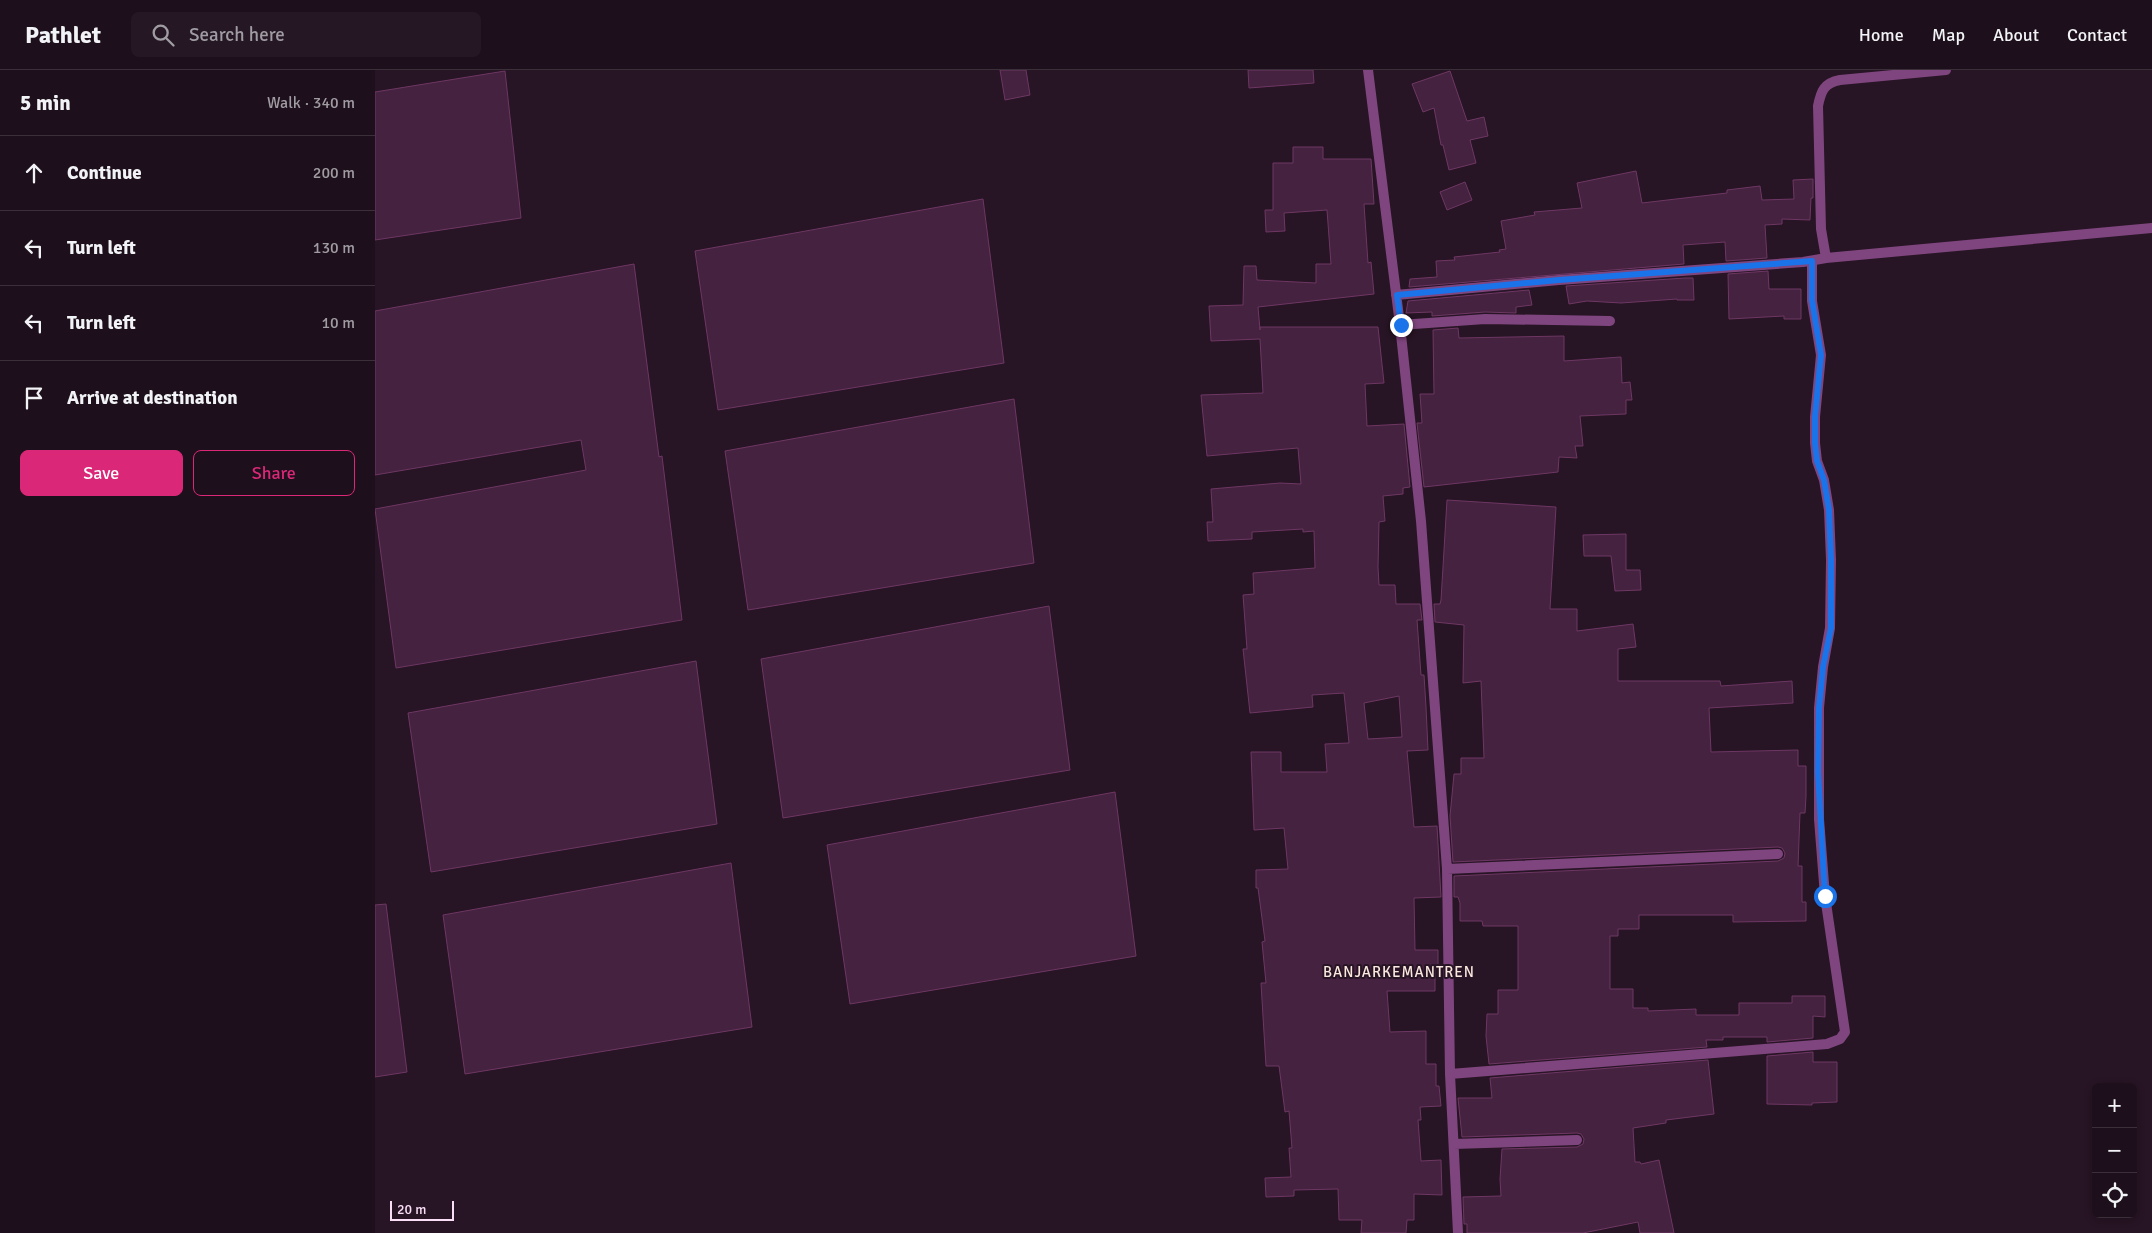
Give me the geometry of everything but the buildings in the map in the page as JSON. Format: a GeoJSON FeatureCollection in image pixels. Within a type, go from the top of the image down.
{"type":"FeatureCollection","features":[{"type":"Feature","properties":{"kind":"street"},"geometry":{"type":"LineString","coordinates":[[1368,70],[1401,325],[1421,521],[1447,869],[1450,1074],[1458,1233]]}},
{"type":"Feature","properties":{"kind":"street"},"geometry":{"type":"LineString","coordinates":[[1826,258],[1821,229],[1818,106],[1821,92],[1831,82],[1840,80],[1945,70]]}},
{"type":"Feature","properties":{"kind":"street"},"geometry":{"type":"LineString","coordinates":[[1397,295],[1559,280],[1812,261],[1826,258],[2152,228]]}},
{"type":"Feature","properties":{"kind":"street"},"geometry":{"type":"LineString","coordinates":[[1450,1074],[1827,1044],[1840,1039],[1845,1032],[1825,896],[1819,819],[1819,708],[1823,667],[1831,628],[1831,560],[1829,510],[1824,480],[1817,461],[1815,443],[1815,417],[1821,355],[1812,300],[1812,261]]}},
{"type":"Feature","properties":{"kind":"street"},"geometry":{"type":"LineString","coordinates":[[1401,325],[1485,319],[1610,321]]}},
{"type":"Feature","properties":{"kind":"street"},"geometry":{"type":"LineString","coordinates":[[1447,869],[1778,854]]}},
{"type":"Feature","properties":{"kind":"street"},"geometry":{"type":"LineString","coordinates":[[1454,1144],[1577,1140]]}},
{"type":"Feature","properties":{"kind":"district","name":"BANJARKEMANTREN"},"geometry":{"type":"Point","coordinates":[1399,972]}},
{"type":"Feature","properties":{"kind":"route"},"geometry":{"type":"LineString","coordinates":[[1401,325],[1397,295],[1559,280],[1812,261],[1812,300],[1821,355],[1815,417],[1815,443],[1817,461],[1824,480],[1829,510],[1831,560],[1831,628],[1823,667],[1819,708],[1819,819],[1825,896]]}}]}
